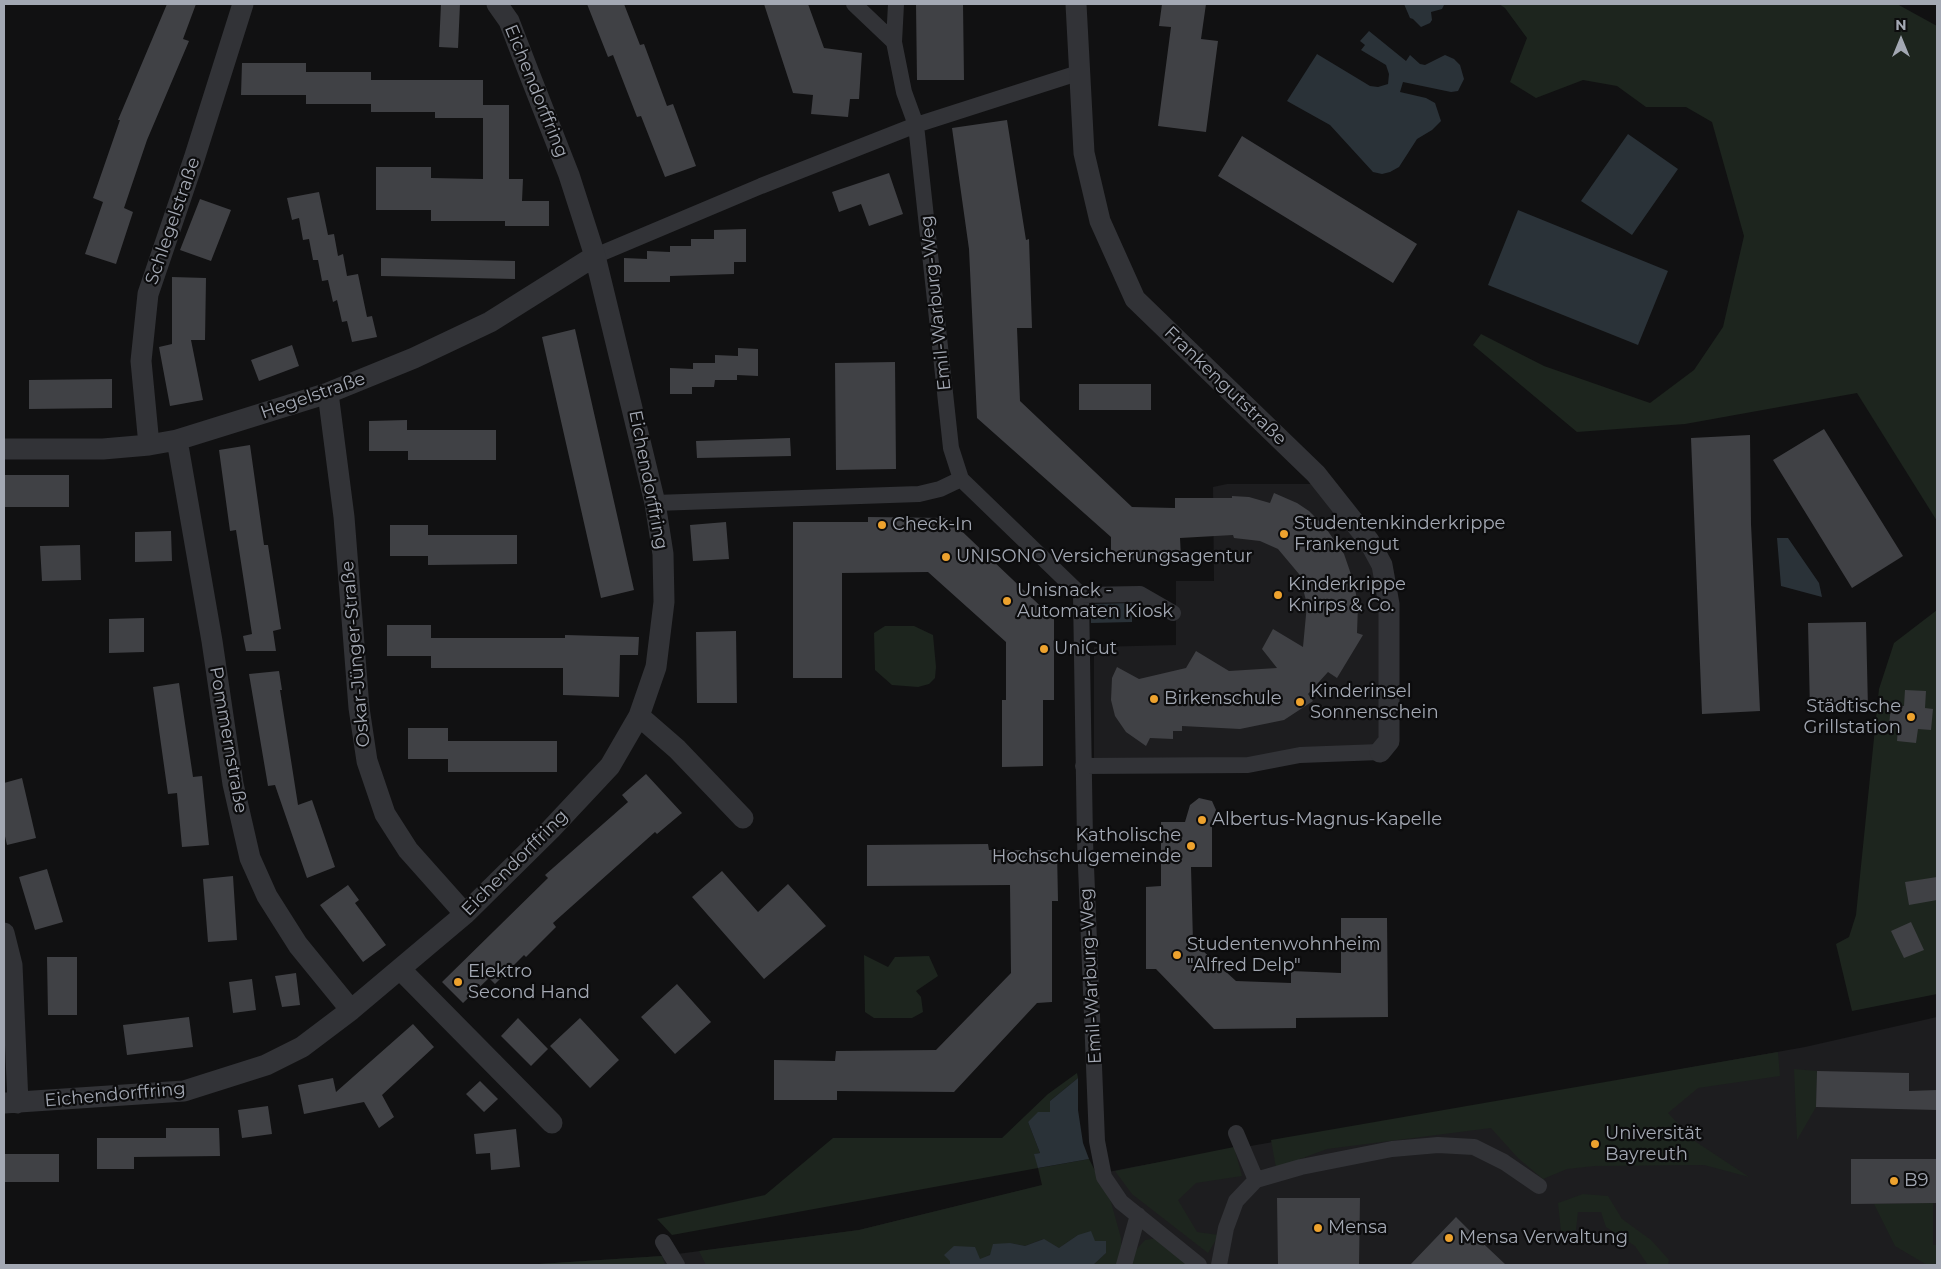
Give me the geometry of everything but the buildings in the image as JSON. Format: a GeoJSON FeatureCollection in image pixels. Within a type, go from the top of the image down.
{"type":"FeatureCollection","features":[{"type":"Feature","properties":{"kind":"street","name":"Schlegelstraße"},"geometry":{"type":"LineString","coordinates":[[149,445],[141,361],[148,294],[194,159],[243,4]]}},
{"type":"Feature","properties":{"kind":"street","name":"Eichendorffring"},"geometry":{"type":"LineString","coordinates":[[11,1103],[184,1091],[266,1065],[302,1047],[351,1010],[465,914],[551,829],[610,766],[639,716],[656,667],[664,602],[663,554],[655,503],[596,256],[569,174],[530,73],[509,21],[497,4]]}},
{"type":"Feature","properties":{"kind":"street"},"geometry":{"type":"LineString","coordinates":[[854,4],[894,42]]}},
{"type":"Feature","properties":{"kind":"street","name":"Emil-Warburg-Weg"},"geometry":{"type":"LineString","coordinates":[[896,4],[894,42],[904,92],[916,126],[951,448],[960,479]]}},
{"type":"Feature","properties":{"kind":"street","name":"Frankengutstraße"},"geometry":{"type":"LineString","coordinates":[[1076,4],[1078,73],[1084,153],[1100,221],[1135,299],[1316,474],[1369,541],[1382,566],[1389,604],[1389,741],[1380,752]]}},
{"type":"Feature","properties":{"kind":"street"},"geometry":{"type":"LineString","coordinates":[[596,256],[761,186],[916,126],[1078,73]]}},
{"type":"Feature","properties":{"kind":"street","name":"Hegelstraße"},"geometry":{"type":"LineString","coordinates":[[4,449],[94,449],[149,445],[177,440],[328,393],[414,358],[490,322],[596,256]]}},
{"type":"Feature","properties":{"kind":"street","name":"Oskar-Jünger-Straße"},"geometry":{"type":"LineString","coordinates":[[328,393],[344,517],[359,708],[367,760],[385,814],[408,850],[465,914]]}},
{"type":"Feature","properties":{"kind":"street","name":"Pommernstraße"},"geometry":{"type":"LineString","coordinates":[[177,440],[212,641],[232,784],[250,858],[267,896],[298,944],[351,1010]]}},
{"type":"Feature","properties":{"kind":"street"},"geometry":{"type":"LineString","coordinates":[[655,503],[918,494],[940,489],[960,479],[1081,595],[1140,594],[1173,613]]}},
{"type":"Feature","properties":{"kind":"street","name":"Emil-Warburg-Weg"},"geometry":{"type":"LineString","coordinates":[[1081,595],[1083,766],[1097,1141],[1104,1177],[1121,1202],[1138,1215]]}},
{"type":"Feature","properties":{"kind":"street"},"geometry":{"type":"LineString","coordinates":[[639,716],[677,749],[743,818]]}},
{"type":"Feature","properties":{"kind":"street"},"geometry":{"type":"LineString","coordinates":[[1083,766],[1248,765],[1300,755],[1380,752]]}},
{"type":"Feature","properties":{"kind":"street"},"geometry":{"type":"LineString","coordinates":[[4,933],[12,965],[11,1103]]}},
{"type":"Feature","properties":{"kind":"street"},"geometry":{"type":"LineString","coordinates":[[400,969],[552,1123]]}},
{"type":"Feature","properties":{"kind":"street"},"geometry":{"type":"LineString","coordinates":[[1236,1132],[1256,1180]]}},
{"type":"Feature","properties":{"kind":"street"},"geometry":{"type":"LineString","coordinates":[[1219,1265],[1226,1228],[1236,1201],[1256,1180],[1351,1156],[1438,1145],[1474,1147],[1504,1162],[1539,1186]]}},
{"type":"Feature","properties":{"kind":"street"},"geometry":{"type":"LineString","coordinates":[[1124,1265],[1138,1215],[1199,1265]]}},
{"type":"Feature","properties":{"kind":"street"},"geometry":{"type":"LineString","coordinates":[[663,1242],[677,1265]]}},
{"type":"Feature","properties":{"kind":"shaded area"},"geometry":{"type":"Polygon","coordinates":[[[1404,4],[1444,5],[1442,9],[1431,12],[1432,20],[1430,23],[1421,27],[1410,18],[1404,4]]]}},
{"type":"Feature","properties":{"kind":"shaded area"},"geometry":{"type":"Polygon","coordinates":[[[1499,4],[1897,4],[1937,26],[1937,521],[1857,393],[1685,424],[1577,432],[1473,345],[1481,334],[1544,366],[1650,403],[1694,370],[1723,327],[1744,236],[1712,122],[1686,107],[1646,107],[1617,86],[1583,80],[1536,98],[1510,82],[1527,38],[1505,8],[1499,4]]]}},
{"type":"Feature","properties":{"kind":"shaded area"},"geometry":{"type":"Polygon","coordinates":[[[1369,31],[1406,61],[1410,55],[1420,64],[1425,65],[1445,55],[1454,59],[1460,65],[1464,79],[1458,91],[1451,92],[1403,82],[1400,92],[1426,98],[1435,103],[1441,121],[1432,130],[1417,139],[1399,167],[1382,174],[1373,172],[1330,125],[1287,101],[1317,54],[1370,86],[1378,87],[1388,84],[1389,74],[1386,65],[1361,50],[1365,45],[1360,41],[1369,31]]]}},
{"type":"Feature","properties":{"kind":"shaded area"},"geometry":{"type":"Polygon","coordinates":[[[1628,134],[1678,169],[1632,235],[1581,201],[1628,134]]]}},
{"type":"Feature","properties":{"kind":"shaded area"},"geometry":{"type":"Polygon","coordinates":[[[1518,210],[1668,271],[1638,345],[1488,285],[1518,210]]]}},
{"type":"Feature","properties":{"kind":"shaded area"},"geometry":{"type":"Polygon","coordinates":[[[1227,484],[1313,484],[1374,564],[1383,606],[1385,725],[1374,746],[1248,758],[1094,758],[1094,647],[1176,645],[1176,581],[1214,581],[1213,487],[1227,484]]]}},
{"type":"Feature","properties":{"kind":"shaded area"},"geometry":{"type":"Polygon","coordinates":[[[1777,538],[1788,538],[1819,583],[1822,597],[1781,586],[1777,538]]]}},
{"type":"Feature","properties":{"kind":"shaded area"},"geometry":{"type":"Polygon","coordinates":[[[1132,603],[1132,622],[1091,623],[1091,604],[1132,603]]]}},
{"type":"Feature","properties":{"kind":"shaded area"},"geometry":{"type":"Polygon","coordinates":[[[1937,610],[1937,994],[1852,1011],[1836,944],[1849,937],[1856,915],[1879,689],[1894,643],[1937,610]]]}},
{"type":"Feature","properties":{"kind":"shaded area"},"geometry":{"type":"Polygon","coordinates":[[[885,626],[914,626],[933,635],[936,667],[935,678],[929,684],[918,687],[892,685],[875,670],[874,633],[885,626]]]}},
{"type":"Feature","properties":{"kind":"shaded area"},"geometry":{"type":"Polygon","coordinates":[[[864,955],[888,967],[895,957],[929,956],[938,976],[916,991],[921,997],[923,1012],[912,1018],[874,1018],[865,1012],[864,955]]]}},
{"type":"Feature","properties":{"kind":"shaded area","name":"Universität Bayreuth"},"geometry":{"type":"Polygon","coordinates":[[[1937,1017],[1937,1265],[523,1265],[662,1256],[859,1230],[1043,1185],[1133,1167],[1805,1047],[1937,1017]]]}},
{"type":"Feature","properties":{"kind":"shaded area"},"geometry":{"type":"Polygon","coordinates":[[[1778,1052],[1780,1076],[1698,1088],[1668,1113],[1693,1140],[1749,1177],[1704,1165],[1595,1166],[1567,1169],[1543,1179],[1518,1158],[1491,1128],[1327,1149],[1276,1168],[1271,1140],[1778,1052]]]}},
{"type":"Feature","properties":{"kind":"shaded area"},"geometry":{"type":"Polygon","coordinates":[[[1794,1069],[1817,1071],[1816,1107],[1797,1140],[1794,1069]]]}},
{"type":"Feature","properties":{"kind":"shaded area"},"geometry":{"type":"Polygon","coordinates":[[[1077,1073],[1078,1078],[1050,1101],[1050,1112],[1028,1122],[1040,1153],[1035,1154],[1039,1168],[1089,1159],[1111,1202],[1121,1238],[1118,1265],[1093,1265],[1106,1253],[1106,1241],[1095,1241],[1078,1235],[1059,1248],[1043,1239],[1025,1246],[1010,1243],[980,1260],[950,1261],[950,1265],[706,1265],[699,1251],[859,1230],[1042,1185],[1038,1168],[672,1235],[657,1219],[765,1195],[833,1138],[1002,1138],[1048,1094],[1077,1073]]]}},
{"type":"Feature","properties":{"kind":"shaded area"},"geometry":{"type":"Polygon","coordinates":[[[1078,1078],[1078,1110],[1083,1143],[1089,1159],[1038,1168],[1034,1154],[1040,1153],[1028,1122],[1038,1112],[1050,1112],[1050,1101],[1078,1078]]]}},
{"type":"Feature","properties":{"kind":"shaded area"},"geometry":{"type":"Polygon","coordinates":[[[1234,1147],[1242,1176],[1196,1183],[1178,1200],[1197,1232],[1219,1235],[1208,1253],[1132,1194],[1115,1171],[1234,1147]]]}},
{"type":"Feature","properties":{"kind":"shaded area"},"geometry":{"type":"Polygon","coordinates":[[[1583,1194],[1608,1196],[1622,1219],[1651,1240],[1669,1260],[1668,1265],[1648,1265],[1635,1246],[1606,1227],[1601,1212],[1578,1212],[1576,1230],[1561,1232],[1558,1203],[1583,1194]]]}},
{"type":"Feature","properties":{"kind":"shaded area"},"geometry":{"type":"Polygon","coordinates":[[[1933,1203],[1933,1245],[1937,1245],[1937,1265],[1927,1265],[1895,1246],[1874,1204],[1933,1203]]]}},
{"type":"Feature","properties":{"kind":"shaded area"},"geometry":{"type":"Polygon","coordinates":[[[1091,1231],[1095,1241],[1106,1241],[1106,1253],[1093,1265],[950,1265],[950,1261],[944,1255],[954,1246],[975,1247],[980,1259],[990,1255],[993,1244],[1010,1243],[1025,1246],[1044,1239],[1059,1248],[1078,1235],[1091,1231]]]}},
{"type":"Feature","properties":{"kind":"shaded area"},"geometry":{"type":"Polygon","coordinates":[[[1157,1239],[1190,1265],[1132,1265],[1136,1250],[1145,1240],[1157,1239]]]}},
{"type":"Feature","properties":{"kind":"shaded area"},"geometry":{"type":"Polygon","coordinates":[[[662,1256],[665,1265],[523,1265],[662,1256]]]}},
{"type":"Feature","properties":{"kind":"place","name":"Check-In"},"geometry":{"type":"Point","coordinates":[882,525]}},
{"type":"Feature","properties":{"kind":"place","name":"Studentenkinderkrippe Frankengut"},"geometry":{"type":"Point","coordinates":[1284,534]}},
{"type":"Feature","properties":{"kind":"place","name":"UNISONO Versicherungsagentur"},"geometry":{"type":"Point","coordinates":[946,557]}},
{"type":"Feature","properties":{"kind":"place","name":"Kinderkrippe Knirps & Co."},"geometry":{"type":"Point","coordinates":[1278,595]}},
{"type":"Feature","properties":{"kind":"place","name":"Unisnack - Automaten Kiosk"},"geometry":{"type":"Point","coordinates":[1007,601]}},
{"type":"Feature","properties":{"kind":"place","name":"UniCut"},"geometry":{"type":"Point","coordinates":[1044,649]}},
{"type":"Feature","properties":{"kind":"place","name":"Birkenschule"},"geometry":{"type":"Point","coordinates":[1154,699]}},
{"type":"Feature","properties":{"kind":"place","name":"Kinderinsel Sonnenschein"},"geometry":{"type":"Point","coordinates":[1300,702]}},
{"type":"Feature","properties":{"kind":"place","name":"Städtische Grillstation"},"geometry":{"type":"Point","coordinates":[1911,717]}},
{"type":"Feature","properties":{"kind":"place","name":"Albertus-Magnus-Kapelle"},"geometry":{"type":"Point","coordinates":[1202,820]}},
{"type":"Feature","properties":{"kind":"place","name":"Katholische Hochschulgemeinde"},"geometry":{"type":"Point","coordinates":[1191,846]}},
{"type":"Feature","properties":{"kind":"place","name":"Studentenwohnheim \"Alfred Delp\""},"geometry":{"type":"Point","coordinates":[1177,955]}},
{"type":"Feature","properties":{"kind":"place","name":"Elektro Second Hand"},"geometry":{"type":"Point","coordinates":[458,982]}},
{"type":"Feature","properties":{"kind":"place","name":"Universität Bayreuth"},"geometry":{"type":"Point","coordinates":[1595,1144]}},
{"type":"Feature","properties":{"kind":"place","name":"B9"},"geometry":{"type":"Point","coordinates":[1894,1181]}},
{"type":"Feature","properties":{"kind":"place","name":"Mensa"},"geometry":{"type":"Point","coordinates":[1318,1228]}},
{"type":"Feature","properties":{"kind":"place","name":"Mensa Verwaltung"},"geometry":{"type":"Point","coordinates":[1449,1238]}}]}
